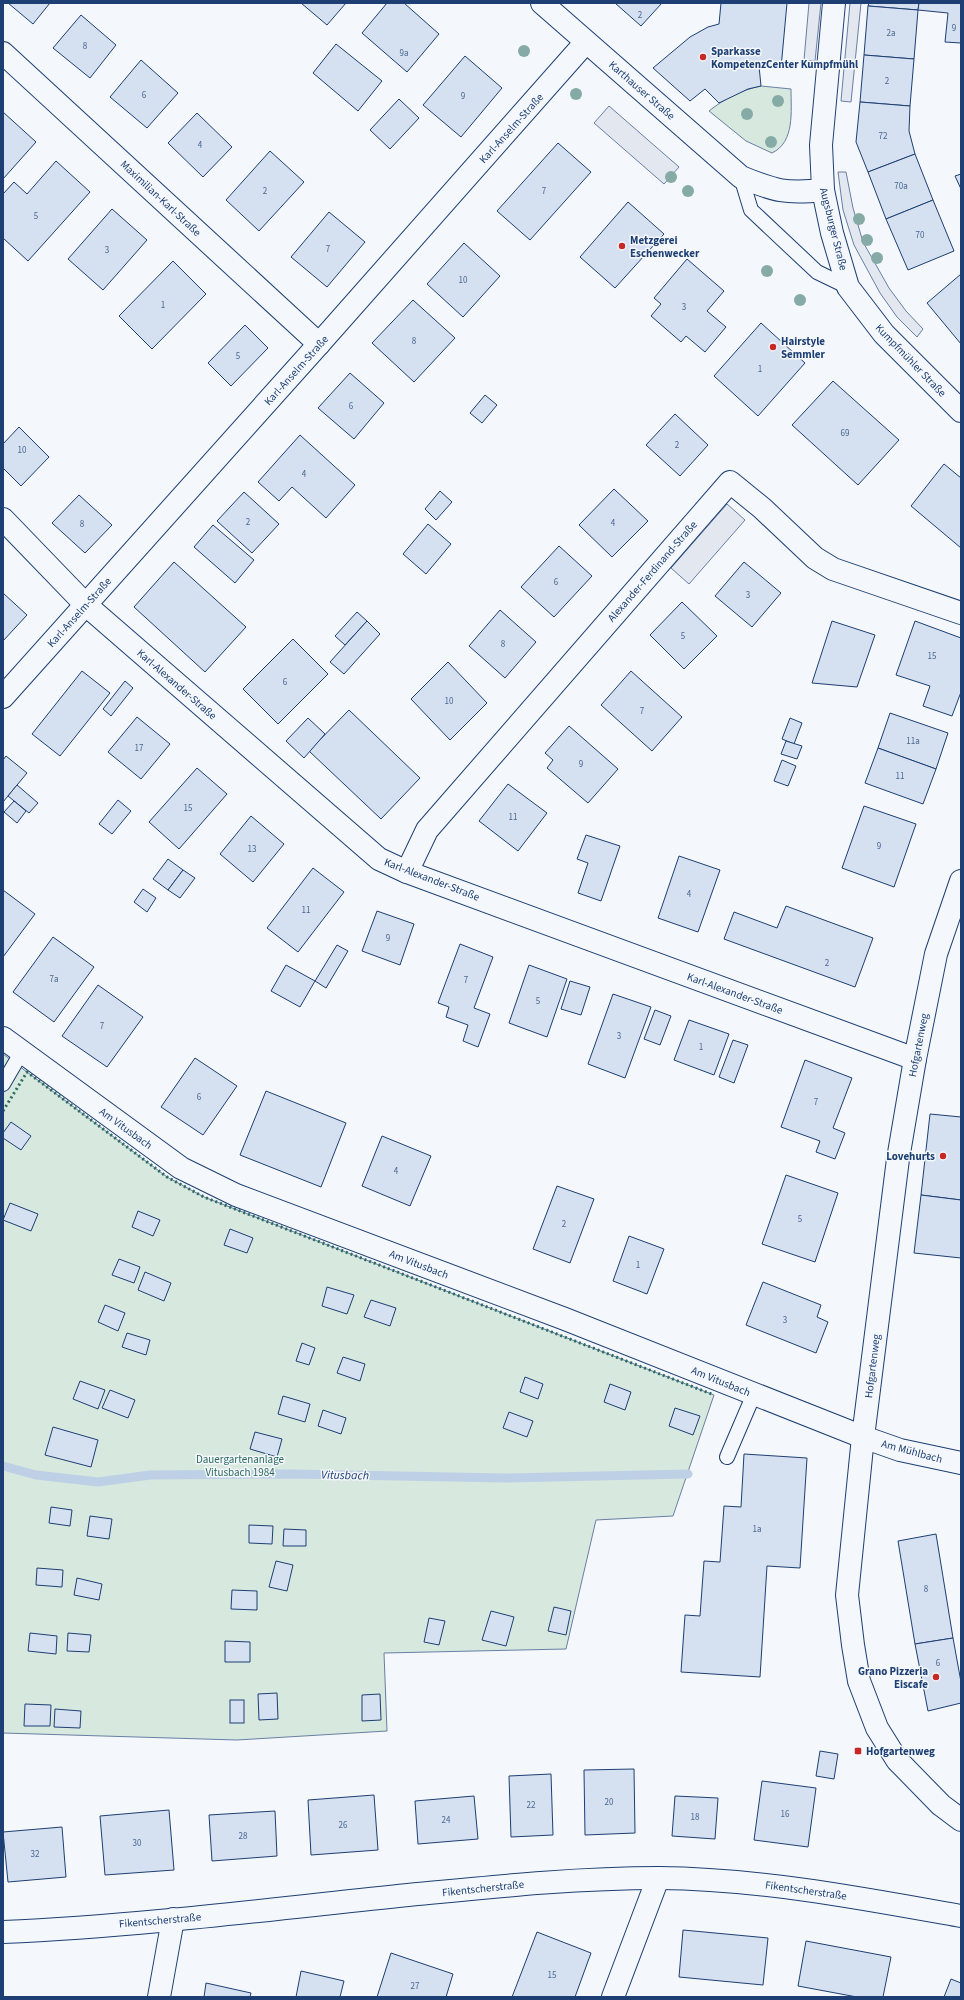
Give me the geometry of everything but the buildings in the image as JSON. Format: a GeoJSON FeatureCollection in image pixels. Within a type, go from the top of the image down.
{"type":"FeatureCollection","features":[{"type":"Feature","properties":{"kind":"street","name":"Karthauser Straße"},"geometry":{"type":"LineString","coordinates":[[542,3],[741,177],[771,189],[797,193],[823,190]]}},
{"type":"Feature","properties":{"kind":"street","name":"Augsburger Straße"},"geometry":{"type":"LineString","coordinates":[[834,3],[821,145],[823,190],[832,233],[848,287]]}},
{"type":"Feature","properties":{"kind":"street","name":"Karl-Anselm-Straße"},"geometry":{"type":"LineString","coordinates":[[3,697],[320,344],[586,42]]}},
{"type":"Feature","properties":{"kind":"street","name":"Maximilian-Karl-Straße"},"geometry":{"type":"LineString","coordinates":[[3,53],[320,344]]}},
{"type":"Feature","properties":{"kind":"street","name":"Kumpfmühler Straße"},"geometry":{"type":"LineString","coordinates":[[848,287],[884,334],[961,411]]}},
{"type":"Feature","properties":{"kind":"street","name":"Alexander-Ferdinand-Straße"},"geometry":{"type":"LineString","coordinates":[[407,872],[428,830],[730,482],[762,508],[815,558],[833,569],[961,613]]}},
{"type":"Feature","properties":{"kind":"street","name":"Karl-Alexander-Straße"},"geometry":{"type":"LineString","coordinates":[[3,519],[86,605],[379,859],[407,872],[915,1059]]}},
{"type":"Feature","properties":{"kind":"street","name":"Hofgartenweg"},"geometry":{"type":"LineString","coordinates":[[961,881],[936,954],[915,1059],[898,1159],[863,1437],[847,1595],[859,1681],[877,1728],[897,1760],[942,1805],[961,1820]]}},
{"type":"Feature","properties":{"kind":"street","name":"Am Vitusbach"},"geometry":{"type":"LineString","coordinates":[[3,1038],[181,1168],[236,1195],[565,1319],[863,1437]]}},
{"type":"Feature","properties":{"kind":"street","name":"Am Mühlbach"},"geometry":{"type":"LineString","coordinates":[[863,1437],[900,1450],[961,1463]]}},
{"type":"Feature","properties":{"kind":"street","name":"Fikentscherstraße"},"geometry":{"type":"LineString","coordinates":[[3,1932],[173,1919],[535,1882],[658,1878],[729,1880],[824,1891],[961,1916]]}},
{"type":"Feature","properties":{"kind":"street"},"geometry":{"type":"LineString","coordinates":[[613,1997],[658,1878]]}},
{"type":"Feature","properties":{"kind":"street"},"geometry":{"type":"LineString","coordinates":[[159,1997],[173,1919]]}},
{"type":"Feature","properties":{"kind":"lane"},"geometry":{"type":"LineString","coordinates":[[741,177],[751,210],[817,272],[848,287]]}},
{"type":"Feature","properties":{"kind":"lane"},"geometry":{"type":"LineString","coordinates":[[3,1084],[21,1052]]}},
{"type":"Feature","properties":{"kind":"lane"},"geometry":{"type":"LineString","coordinates":[[727,1457],[754,1394]]}},
{"type":"Feature","properties":{"kind":"green space"},"geometry":{"type":"Polygon","coordinates":[[[761,86],[791,89],[791,116],[788,134],[785,141],[772,153],[746,141],[709,111],[733,96],[761,86]]]}},
{"type":"Feature","properties":{"kind":"green space","name":"Dauergartenanlage Vitusbach 1984"},"geometry":{"type":"Polygon","coordinates":[[[3,1054],[167,1177],[204,1197],[714,1395],[673,1516],[596,1520],[566,1649],[384,1653],[387,1731],[237,1740],[3,1733],[3,1054]]]}},
{"type":"Feature","properties":{"kind":"shaded area"},"geometry":{"type":"Polygon","coordinates":[[[809,3],[821,3],[815,61],[804,60],[809,3]]]}},
{"type":"Feature","properties":{"kind":"shaded area"},"geometry":{"type":"Polygon","coordinates":[[[850,3],[861,3],[851,102],[841,101],[850,3]]]}},
{"type":"Feature","properties":{"kind":"shaded area"},"geometry":{"type":"Polygon","coordinates":[[[609,106],[679,167],[664,184],[594,123],[609,106]]]}},
{"type":"Feature","properties":{"kind":"shaded area"},"geometry":{"type":"Polygon","coordinates":[[[838,172],[846,172],[853,208],[863,242],[889,288],[906,311],[923,329],[917,337],[897,317],[880,293],[854,245],[843,210],[838,172]]]}},
{"type":"Feature","properties":{"kind":"shaded area"},"geometry":{"type":"Polygon","coordinates":[[[727,504],[745,520],[689,584],[671,568],[727,504]]]}},
{"type":"Feature","properties":{"kind":"waterway","name":"Vitusbach"},"geometry":{"type":"LineString","coordinates":[[3,1466],[36,1475],[98,1482],[150,1475],[292,1474],[505,1478],[688,1474]]}},
{"type":"Feature","properties":{"kind":"hedge"},"geometry":{"type":"LineString","coordinates":[[3,1111],[27,1072],[167,1177],[204,1197],[714,1395]]}},
{"type":"Feature","properties":{"kind":"place","name":"Sparkasse KompetenzCenter Kumpfmühl"},"geometry":{"type":"Point","coordinates":[703,57]}},
{"type":"Feature","properties":{"kind":"place","name":"Metzgerei Eschenwecker"},"geometry":{"type":"Point","coordinates":[622,246]}},
{"type":"Feature","properties":{"kind":"place","name":"Hairstyle Semmler"},"geometry":{"type":"Point","coordinates":[773,347]}},
{"type":"Feature","properties":{"kind":"place","name":"Lovehurts"},"geometry":{"type":"Point","coordinates":[943,1156]}},
{"type":"Feature","properties":{"kind":"place","name":"Grano Pizzeria Eiscafe"},"geometry":{"type":"Point","coordinates":[936,1677]}},
{"type":"Feature","properties":{"kind":"place","name":"Hofgartenweg"},"geometry":{"type":"Point","coordinates":[858,1751]}}]}
